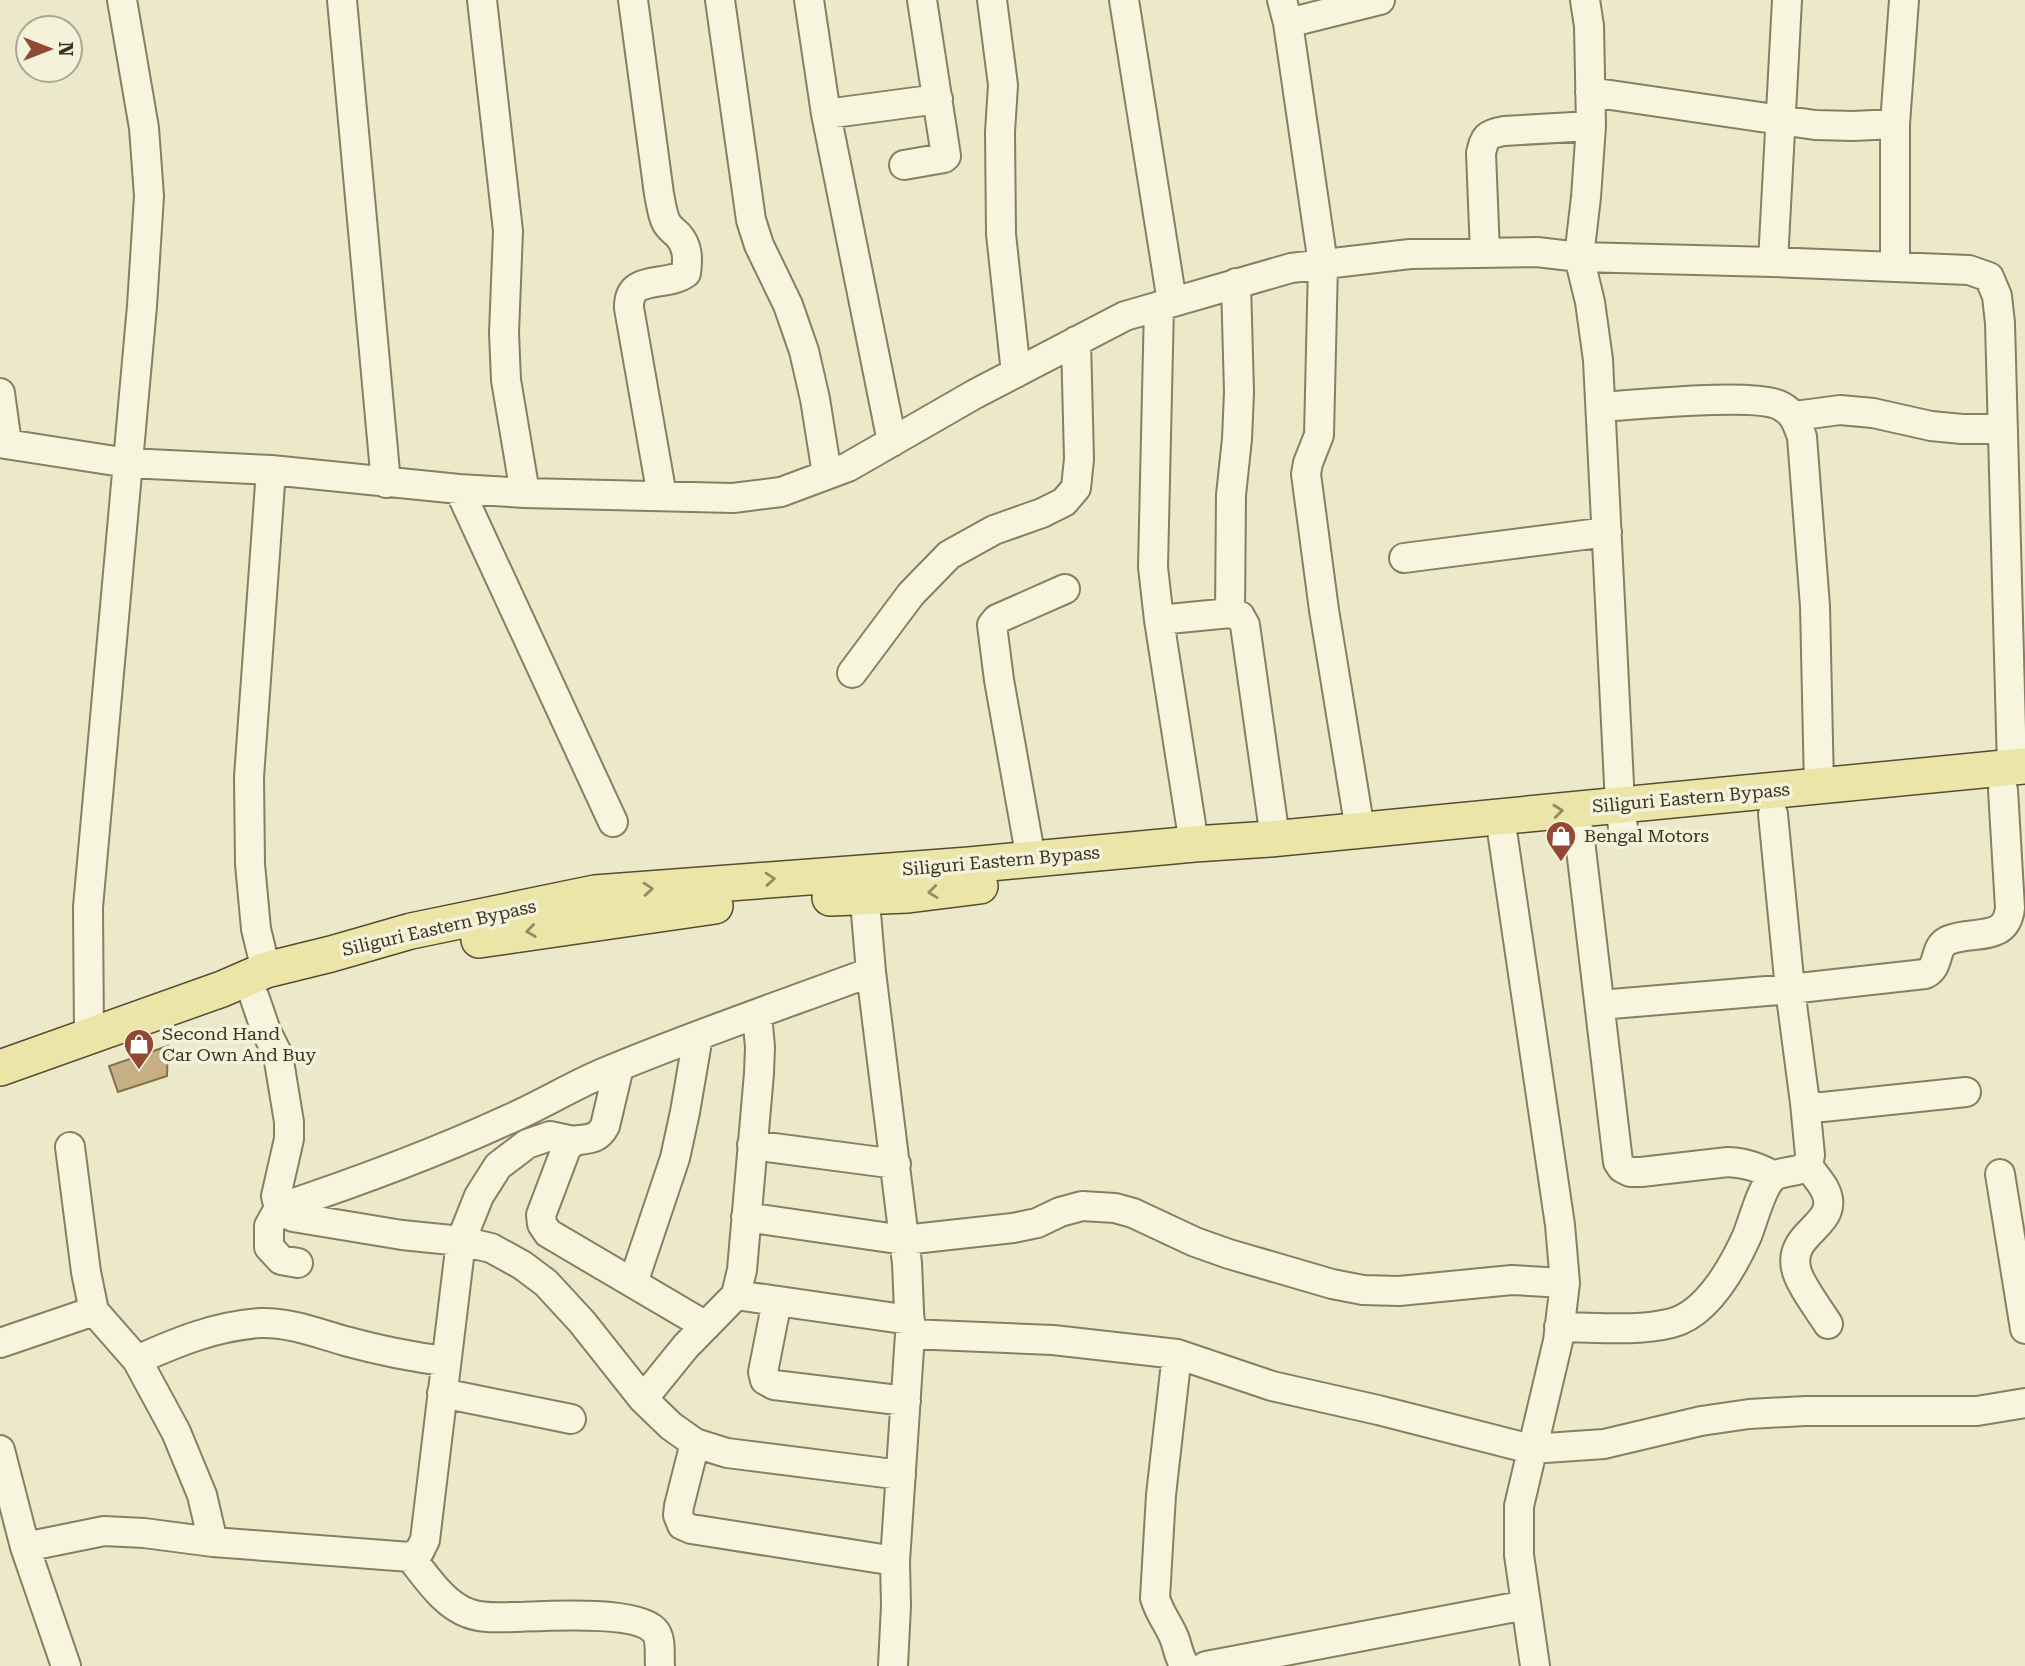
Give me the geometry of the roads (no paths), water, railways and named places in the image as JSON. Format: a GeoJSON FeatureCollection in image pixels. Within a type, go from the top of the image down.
{"type":"FeatureCollection","features":[{"type":"Feature","properties":{"kind":"main road","name":"Siliguri Eastern Bypass"},"geometry":{"type":"LineString","coordinates":[[863,884],[908,895],[1622,816],[1819,786],[2016,778]]}},
{"type":"Feature","properties":{"kind":"main road","name":"Siliguri Eastern Bypass"},"geometry":{"type":"LineString","coordinates":[[0,1090],[331,954],[411,931],[699,896],[863,884],[1031,859],[1360,830],[1502,828],[1579,832],[1622,816],[1773,814],[2016,778]]}},
{"type":"Feature","properties":{"kind":"main road","name":"Siliguri Eastern Bypass"},"geometry":{"type":"LineString","coordinates":[[0,1068],[222,989],[260,983]]}},
{"type":"Feature","properties":{"kind":"street"},"geometry":{"type":"LineString","coordinates":[[89,1035],[88,907],[142,306],[149,196],[144,128],[122,0]]}},
{"type":"Feature","properties":{"kind":"street"},"geometry":{"type":"LineString","coordinates":[[342,0],[386,483]]}},
{"type":"Feature","properties":{"kind":"street"},"geometry":{"type":"LineString","coordinates":[[482,0],[508,231],[504,334],[506,380],[525,493]]}},
{"type":"Feature","properties":{"kind":"street"},"geometry":{"type":"LineString","coordinates":[[633,0],[664,219],[687,250],[688,261],[686,273],[679,278],[641,285],[628,297],[662,496]]}},
{"type":"Feature","properties":{"kind":"street"},"geometry":{"type":"LineString","coordinates":[[720,0],[751,220],[759,246],[788,305],[804,351],[827,474]]}},
{"type":"Feature","properties":{"kind":"street"},"geometry":{"type":"LineString","coordinates":[[809,0],[826,114],[892,442]]}},
{"type":"Feature","properties":{"kind":"street"},"geometry":{"type":"LineString","coordinates":[[904,165],[946,156],[922,0]]}},
{"type":"Feature","properties":{"kind":"street"},"geometry":{"type":"LineString","coordinates":[[992,0],[1003,85],[1000,132],[1001,234],[1016,373]]}},
{"type":"Feature","properties":{"kind":"street"},"geometry":{"type":"LineString","coordinates":[[1124,0],[1165,304],[1153,567],[1195,844]]}},
{"type":"Feature","properties":{"kind":"street"},"geometry":{"type":"LineString","coordinates":[[1360,830],[1324,610],[1306,474],[1319,435],[1323,264],[1285,11],[1380,0]]}},
{"type":"Feature","properties":{"kind":"street"},"geometry":{"type":"LineString","coordinates":[[1586,0],[1591,126],[1587,197],[1579,257],[1590,302],[1598,360],[1622,816]]}},
{"type":"Feature","properties":{"kind":"street"},"geometry":{"type":"LineString","coordinates":[[1773,262],[1787,0]]}},
{"type":"Feature","properties":{"kind":"street"},"geometry":{"type":"LineString","coordinates":[[1895,266],[1895,124],[1904,0]]}},
{"type":"Feature","properties":{"kind":"street"},"geometry":{"type":"LineString","coordinates":[[1590,92],[1815,125],[1895,124]]}},
{"type":"Feature","properties":{"kind":"street"},"geometry":{"type":"LineString","coordinates":[[826,114],[938,99]]}},
{"type":"Feature","properties":{"kind":"street"},"geometry":{"type":"LineString","coordinates":[[1485,253],[1481,153],[1485,139],[1492,133],[1504,131],[1591,126]]}},
{"type":"Feature","properties":{"kind":"street"},"geometry":{"type":"LineString","coordinates":[[0,393],[4,443],[128,463],[271,470],[386,483],[525,493],[733,498],[782,492],[848,467],[1016,373],[1125,316],[1291,268],[1410,254],[1537,252],[1579,257],[1969,270],[1989,277],[1997,296],[2000,323],[2016,778],[2009,919],[2005,926],[1995,932],[1951,939],[1944,943],[1938,951],[1932,971],[1925,974],[1790,989],[1600,1005]]}},
{"type":"Feature","properties":{"kind":"street"},"geometry":{"type":"LineString","coordinates":[[1230,612],[1231,495],[1239,392],[1236,284]]}},
{"type":"Feature","properties":{"kind":"street"},"geometry":{"type":"LineString","coordinates":[[852,673],[911,594],[949,555],[993,530],[1042,513],[1064,502],[1076,488],[1079,459],[1076,341]]}},
{"type":"Feature","properties":{"kind":"street"},"geometry":{"type":"LineString","coordinates":[[1601,407],[1748,400],[1780,405],[1795,416],[1802,436],[1815,606],[1819,786]]}},
{"type":"Feature","properties":{"kind":"street"},"geometry":{"type":"LineString","coordinates":[[1795,416],[1840,410],[1873,413],[1931,426],[2003,429]]}},
{"type":"Feature","properties":{"kind":"street"},"geometry":{"type":"LineString","coordinates":[[271,470],[249,777],[250,864],[260,983],[266,1031],[278,1055],[289,1122],[289,1139],[276,1196],[279,1208],[293,1217],[402,1235],[461,1241],[491,1248],[522,1265],[546,1283],[582,1322],[643,1399],[671,1426],[695,1443],[727,1453],[901,1475]]}},
{"type":"Feature","properties":{"kind":"street"},"geometry":{"type":"LineString","coordinates":[[459,489],[613,822]]}},
{"type":"Feature","properties":{"kind":"street"},"geometry":{"type":"LineString","coordinates":[[1404,558],[1607,533]]}},
{"type":"Feature","properties":{"kind":"street"},"geometry":{"type":"LineString","coordinates":[[1031,859],[999,680],[992,625],[997,619],[1065,589]]}},
{"type":"Feature","properties":{"kind":"street"},"geometry":{"type":"LineString","coordinates":[[1159,620],[1230,612],[1240,616],[1245,625],[1275,838]]}},
{"type":"Feature","properties":{"kind":"street"},"geometry":{"type":"LineString","coordinates":[[1773,814],[1790,989],[1805,1103],[1810,1155],[1808,1166],[1825,1189],[1829,1203],[1827,1215],[1799,1245],[1795,1258],[1796,1271],[1828,1324]]}},
{"type":"Feature","properties":{"kind":"street"},"geometry":{"type":"LineString","coordinates":[[1502,828],[1560,1224],[1565,1283],[1558,1334],[1545,1393]]}},
{"type":"Feature","properties":{"kind":"street"},"geometry":{"type":"LineString","coordinates":[[1579,832],[1618,1161],[1622,1168],[1630,1172],[1742,1163],[1756,1166],[1774,1176]]}},
{"type":"Feature","properties":{"kind":"street"},"geometry":{"type":"LineString","coordinates":[[863,884],[871,972],[896,1164],[910,1327],[895,1561],[893,1666]]}},
{"type":"Feature","properties":{"kind":"street"},"geometry":{"type":"LineString","coordinates":[[298,1263],[281,1260],[269,1247],[269,1226],[279,1208],[431,1154],[509,1120],[601,1074],[871,972]]}},
{"type":"Feature","properties":{"kind":"street"},"geometry":{"type":"LineString","coordinates":[[643,1399],[686,1346],[736,1295],[743,1270],[760,1047],[757,1014]]}},
{"type":"Feature","properties":{"kind":"street"},"geometry":{"type":"LineString","coordinates":[[633,1283],[675,1158],[698,1036]]}},
{"type":"Feature","properties":{"kind":"street"},"geometry":{"type":"LineString","coordinates":[[25,1547],[104,1531],[411,1557],[419,1552],[425,1540],[461,1241],[479,1196],[498,1166],[527,1144],[550,1136],[573,1141],[601,1135],[619,1067]]}},
{"type":"Feature","properties":{"kind":"street"},"geometry":{"type":"LineString","coordinates":[[1805,1103],[1812,1107],[1823,1107],[1966,1092]]}},
{"type":"Feature","properties":{"kind":"street"},"geometry":{"type":"LineString","coordinates":[[573,1141],[566,1150],[541,1215],[542,1224],[548,1233],[706,1326]]}},
{"type":"Feature","properties":{"kind":"street"},"geometry":{"type":"LineString","coordinates":[[752,1145],[896,1164]]}},
{"type":"Feature","properties":{"kind":"street"},"geometry":{"type":"LineString","coordinates":[[70,1147],[86,1272],[94,1311],[125,1347],[176,1432],[202,1495],[212,1542]]}},
{"type":"Feature","properties":{"kind":"street"},"geometry":{"type":"LineString","coordinates":[[1558,1334],[1674,1323],[1701,1307],[1721,1283],[1745,1238],[1765,1186],[1774,1176],[1800,1171],[1808,1166]]}},
{"type":"Feature","properties":{"kind":"street"},"geometry":{"type":"LineString","coordinates":[[2000,1174],[2025,1329]]}},
{"type":"Feature","properties":{"kind":"street"},"geometry":{"type":"LineString","coordinates":[[746,1217],[904,1240],[1013,1228],[1037,1223],[1082,1206],[1115,1208],[1228,1254],[1332,1284],[1363,1290],[1399,1291],[1512,1280],[1565,1283]]}},
{"type":"Feature","properties":{"kind":"street"},"geometry":{"type":"LineString","coordinates":[[736,1295],[910,1327],[1177,1354],[1272,1386],[1531,1449],[1604,1444],[1701,1421],[1749,1414],[1978,1411],[2025,1403]]}},
{"type":"Feature","properties":{"kind":"street"},"geometry":{"type":"LineString","coordinates":[[777,1301],[764,1372],[765,1380],[774,1385],[906,1401]]}},
{"type":"Feature","properties":{"kind":"street"},"geometry":{"type":"LineString","coordinates":[[0,1343],[94,1311]]}},
{"type":"Feature","properties":{"kind":"street"},"geometry":{"type":"LineString","coordinates":[[125,1347],[263,1323],[299,1327],[411,1357],[445,1361]]}},
{"type":"Feature","properties":{"kind":"street"},"geometry":{"type":"LineString","coordinates":[[1535,1666],[1519,1555],[1519,1506],[1558,1334]]}},
{"type":"Feature","properties":{"kind":"street"},"geometry":{"type":"LineString","coordinates":[[1177,1354],[1161,1495],[1156,1598],[1159,1612],[1171,1630],[1186,1666]]}},
{"type":"Feature","properties":{"kind":"street"},"geometry":{"type":"LineString","coordinates":[[442,1393],[571,1419]]}},
{"type":"Feature","properties":{"kind":"street"},"geometry":{"type":"LineString","coordinates":[[695,1443],[679,1506],[678,1515],[682,1525],[691,1529],[895,1561]]}},
{"type":"Feature","properties":{"kind":"street"},"geometry":{"type":"LineString","coordinates":[[0,1450],[25,1547],[66,1666]]}},
{"type":"Feature","properties":{"kind":"street"},"geometry":{"type":"LineString","coordinates":[[411,1557],[452,1604],[469,1614],[494,1617],[592,1616],[625,1618],[644,1623],[654,1630],[659,1638],[660,1666]]}},
{"type":"Feature","properties":{"kind":"street"},"geometry":{"type":"LineString","coordinates":[[1206,1666],[1526,1605]]}},
{"type":"Feature","properties":{"kind":"place","name":"Bengal Motors"},"geometry":{"type":"Point","coordinates":[1561,863]}},
{"type":"Feature","properties":{"kind":"place","name":"Second Hand Car Own And Buy"},"geometry":{"type":"Point","coordinates":[139,1071]}}]}
